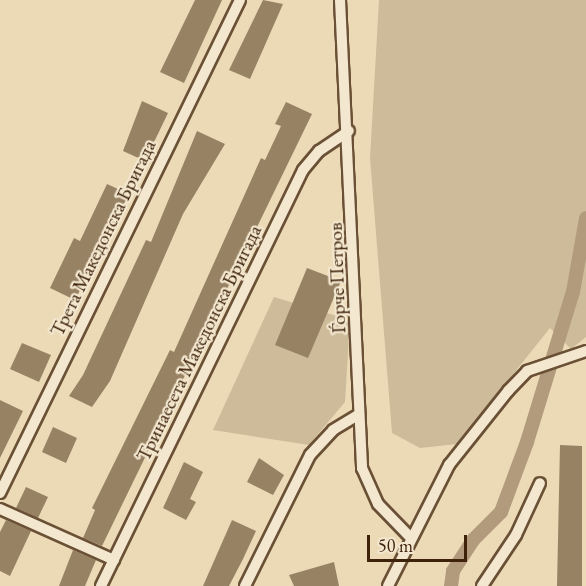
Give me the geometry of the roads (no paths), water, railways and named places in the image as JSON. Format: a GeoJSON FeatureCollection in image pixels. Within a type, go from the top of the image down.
{"type":"FeatureCollection","features":[{"type":"Feature","properties":{"kind":"street","name":"Трета Македонска Бригада"},"geometry":{"type":"LineString","coordinates":[[0,493],[240,0]]}},
{"type":"Feature","properties":{"kind":"street","name":"Ѓорче Петров"},"geometry":{"type":"LineString","coordinates":[[340,0],[349,131],[358,415],[362,468],[369,490],[411,538]]}},
{"type":"Feature","properties":{"kind":"street","name":"Тринаесета Македонска Бригада"},"geometry":{"type":"LineString","coordinates":[[101,586],[303,170],[319,151],[349,131]]}},
{"type":"Feature","properties":{"kind":"street"},"geometry":{"type":"LineString","coordinates":[[388,586],[449,465],[526,371],[586,351]]}},
{"type":"Feature","properties":{"kind":"street"},"geometry":{"type":"LineString","coordinates":[[245,586],[310,455],[333,430],[358,415]]}},
{"type":"Feature","properties":{"kind":"street"},"geometry":{"type":"LineString","coordinates":[[482,586],[516,535],[540,483]]}},
{"type":"Feature","properties":{"kind":"street"},"geometry":{"type":"LineString","coordinates":[[0,509],[114,560]]}},
{"type":"Feature","properties":{"kind":"waterway"},"geometry":{"type":"LineString","coordinates":[[451,586],[453,571],[473,540],[501,512],[527,442],[573,292],[586,218]]}}]}
